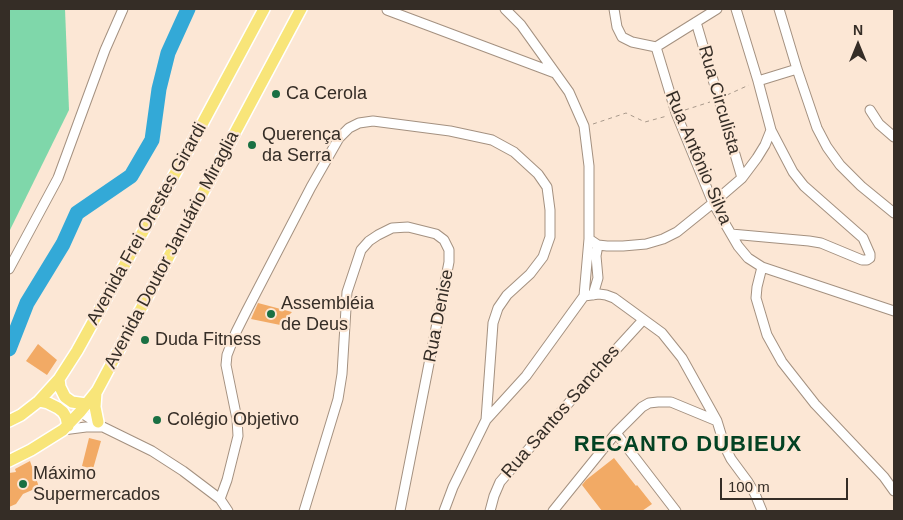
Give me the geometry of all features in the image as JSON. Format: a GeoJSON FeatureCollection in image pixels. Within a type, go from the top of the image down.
{"type":"FeatureCollection","features":[{"type":"Feature","properties":{"kind":"main road","name":"Avenida Frei Orestes Girardi"},"geometry":{"type":"LineString","coordinates":[[9,421],[21,415],[39,401],[59,379],[77,351],[264,9]]}},
{"type":"Feature","properties":{"kind":"main road","name":"Avenida Doutor Januário Miraglia"},"geometry":{"type":"LineString","coordinates":[[9,461],[31,450],[65,428],[97,391],[301,9]]}},
{"type":"Feature","properties":{"kind":"main road"},"geometry":{"type":"LineString","coordinates":[[59,379],[60,388],[65,397],[83,408]]}},
{"type":"Feature","properties":{"kind":"main road"},"geometry":{"type":"LineString","coordinates":[[97,391],[94,407],[100,424]]}},
{"type":"Feature","properties":{"kind":"main road"},"geometry":{"type":"LineString","coordinates":[[39,401],[48,403],[63,412],[66,417],[65,428]]}},
{"type":"Feature","properties":{"kind":"main road"},"geometry":{"type":"LineString","coordinates":[[58,408],[74,410],[83,408]]}},
{"type":"Feature","properties":{"kind":"street"},"geometry":{"type":"LineString","coordinates":[[9,269],[58,178],[105,50],[123,9]]}},
{"type":"Feature","properties":{"kind":"street"},"geometry":{"type":"LineString","coordinates":[[505,9],[521,25],[569,92],[584,126],[589,166],[589,296]]}},
{"type":"Feature","properties":{"kind":"street"},"geometry":{"type":"LineString","coordinates":[[614,9],[617,27],[622,37],[632,42],[656,47],[717,9]]}},
{"type":"Feature","properties":{"kind":"street"},"geometry":{"type":"LineString","coordinates":[[730,234],[821,243],[862,260],[870,258],[869,249],[863,238],[804,186],[793,172],[771,130],[736,9]]}},
{"type":"Feature","properties":{"kind":"street"},"geometry":{"type":"LineString","coordinates":[[780,9],[797,68],[817,128],[826,147],[840,165],[861,186],[894,213]]}},
{"type":"Feature","properties":{"kind":"street"},"geometry":{"type":"LineString","coordinates":[[387,10],[556,73]]}},
{"type":"Feature","properties":{"kind":"street","name":"Rua Circulista"},"geometry":{"type":"LineString","coordinates":[[696,22],[742,178]]}},
{"type":"Feature","properties":{"kind":"street","name":"Rua Antônio Silva"},"geometry":{"type":"LineString","coordinates":[[656,47],[676,113],[714,203],[730,234],[748,258],[762,267],[894,312]]}},
{"type":"Feature","properties":{"kind":"street"},"geometry":{"type":"LineString","coordinates":[[758,81],[797,68]]}},
{"type":"Feature","properties":{"kind":"street"},"geometry":{"type":"LineString","coordinates":[[870,110],[879,124],[894,137]]}},
{"type":"Feature","properties":{"kind":"street"},"geometry":{"type":"LineString","coordinates":[[220,499],[227,480],[238,436],[237,419],[226,365],[227,355],[246,312],[311,187],[339,138],[349,128],[360,123],[373,121],[450,131],[492,140],[514,152],[538,174],[547,187],[550,210],[550,237],[543,257],[530,274],[507,295],[498,308],[493,323],[486,420]]}},
{"type":"Feature","properties":{"kind":"street"},"geometry":{"type":"LineString","coordinates":[[590,239],[598,245],[623,246],[663,240],[677,232],[742,178],[765,145],[771,130]]}},
{"type":"Feature","properties":{"kind":"street","name":"Rua Denise"},"geometry":{"type":"LineString","coordinates":[[304,511],[338,399],[342,374],[347,292],[361,250],[369,241],[392,228],[408,227],[436,234],[444,240],[449,250],[449,262],[400,511]]}},
{"type":"Feature","properties":{"kind":"street"},"geometry":{"type":"LineString","coordinates":[[444,511],[453,487],[486,420],[526,376],[589,296],[598,278],[596,256],[598,245]]}},
{"type":"Feature","properties":{"kind":"street"},"geometry":{"type":"LineString","coordinates":[[762,267],[756,298],[767,335],[782,362],[815,404],[884,477],[894,491]]}},
{"type":"Feature","properties":{"kind":"street"},"geometry":{"type":"LineString","coordinates":[[598,278],[614,298],[662,332],[682,358],[717,421],[732,459],[755,494],[762,511]]}},
{"type":"Feature","properties":{"kind":"street"},"geometry":{"type":"LineString","coordinates":[[589,296],[606,295],[614,298]]}},
{"type":"Feature","properties":{"kind":"street","name":"Rua Santos Sanches"},"geometry":{"type":"LineString","coordinates":[[490,511],[500,482],[643,320]]}},
{"type":"Feature","properties":{"kind":"street"},"geometry":{"type":"LineString","coordinates":[[553,511],[616,433],[642,407],[649,403],[672,402],[717,421]]}},
{"type":"Feature","properties":{"kind":"street"},"geometry":{"type":"LineString","coordinates":[[83,408],[100,424],[152,451],[183,471],[220,499],[228,511]]}},
{"type":"Feature","properties":{"kind":"street"},"geometry":{"type":"LineString","coordinates":[[65,428],[100,424]]}},
{"type":"Feature","properties":{"kind":"street"},"geometry":{"type":"LineString","coordinates":[[616,433],[676,511]]}},
{"type":"Feature","properties":{"kind":"path"},"geometry":{"type":"LineString","coordinates":[[584,126],[626,113],[645,122],[676,113]]}},
{"type":"Feature","properties":{"kind":"green space"},"geometry":{"type":"Polygon","coordinates":[[[9,9],[65,9],[69,110],[9,232],[9,9]]]}},
{"type":"Feature","properties":{"kind":"building","name":"Assembléia de Deus"},"geometry":{"type":"Polygon","coordinates":[[[258,303],[292,312],[287,317],[290,327],[251,319],[258,303]]]}},
{"type":"Feature","properties":{"kind":"building"},"geometry":{"type":"Polygon","coordinates":[[[38,344],[57,360],[47,375],[26,361],[38,344]]]}},
{"type":"Feature","properties":{"kind":"building"},"geometry":{"type":"Polygon","coordinates":[[[89,438],[101,441],[93,469],[82,466],[89,438]]]}},
{"type":"Feature","properties":{"kind":"building"},"geometry":{"type":"Polygon","coordinates":[[[614,458],[652,504],[642,511],[602,511],[582,485],[614,458]]]}},
{"type":"Feature","properties":{"kind":"building","name":"Máximo Supermercados"},"geometry":{"type":"Polygon","coordinates":[[[30,461],[39,487],[23,494],[16,504],[9,507],[9,473],[16,472],[15,469],[30,461]]]}},
{"type":"Feature","properties":{"kind":"waterway"},"geometry":{"type":"LineString","coordinates":[[9,349],[27,303],[63,244],[77,213],[131,176],[152,140],[159,89],[168,53],[188,9]]}},
{"type":"Feature","properties":{"kind":"place","name":"Ca Cerola"},"geometry":{"type":"Point","coordinates":[276,94]}},
{"type":"Feature","properties":{"kind":"place","name":"Querença da Serra"},"geometry":{"type":"Point","coordinates":[252,145]}},
{"type":"Feature","properties":{"kind":"place","name":"Assembléia de Deus"},"geometry":{"type":"Point","coordinates":[271,314]}},
{"type":"Feature","properties":{"kind":"place","name":"Duda Fitness"},"geometry":{"type":"Point","coordinates":[145,340]}},
{"type":"Feature","properties":{"kind":"place","name":"Colégio Objetivo"},"geometry":{"type":"Point","coordinates":[157,420]}},
{"type":"Feature","properties":{"kind":"place","name":"Máximo Supermercados"},"geometry":{"type":"Point","coordinates":[23,484]}},
{"type":"Feature","properties":{"kind":"district","name":"RECANTO DUBIEUX"},"geometry":{"type":"Point","coordinates":[688,445]}}]}
